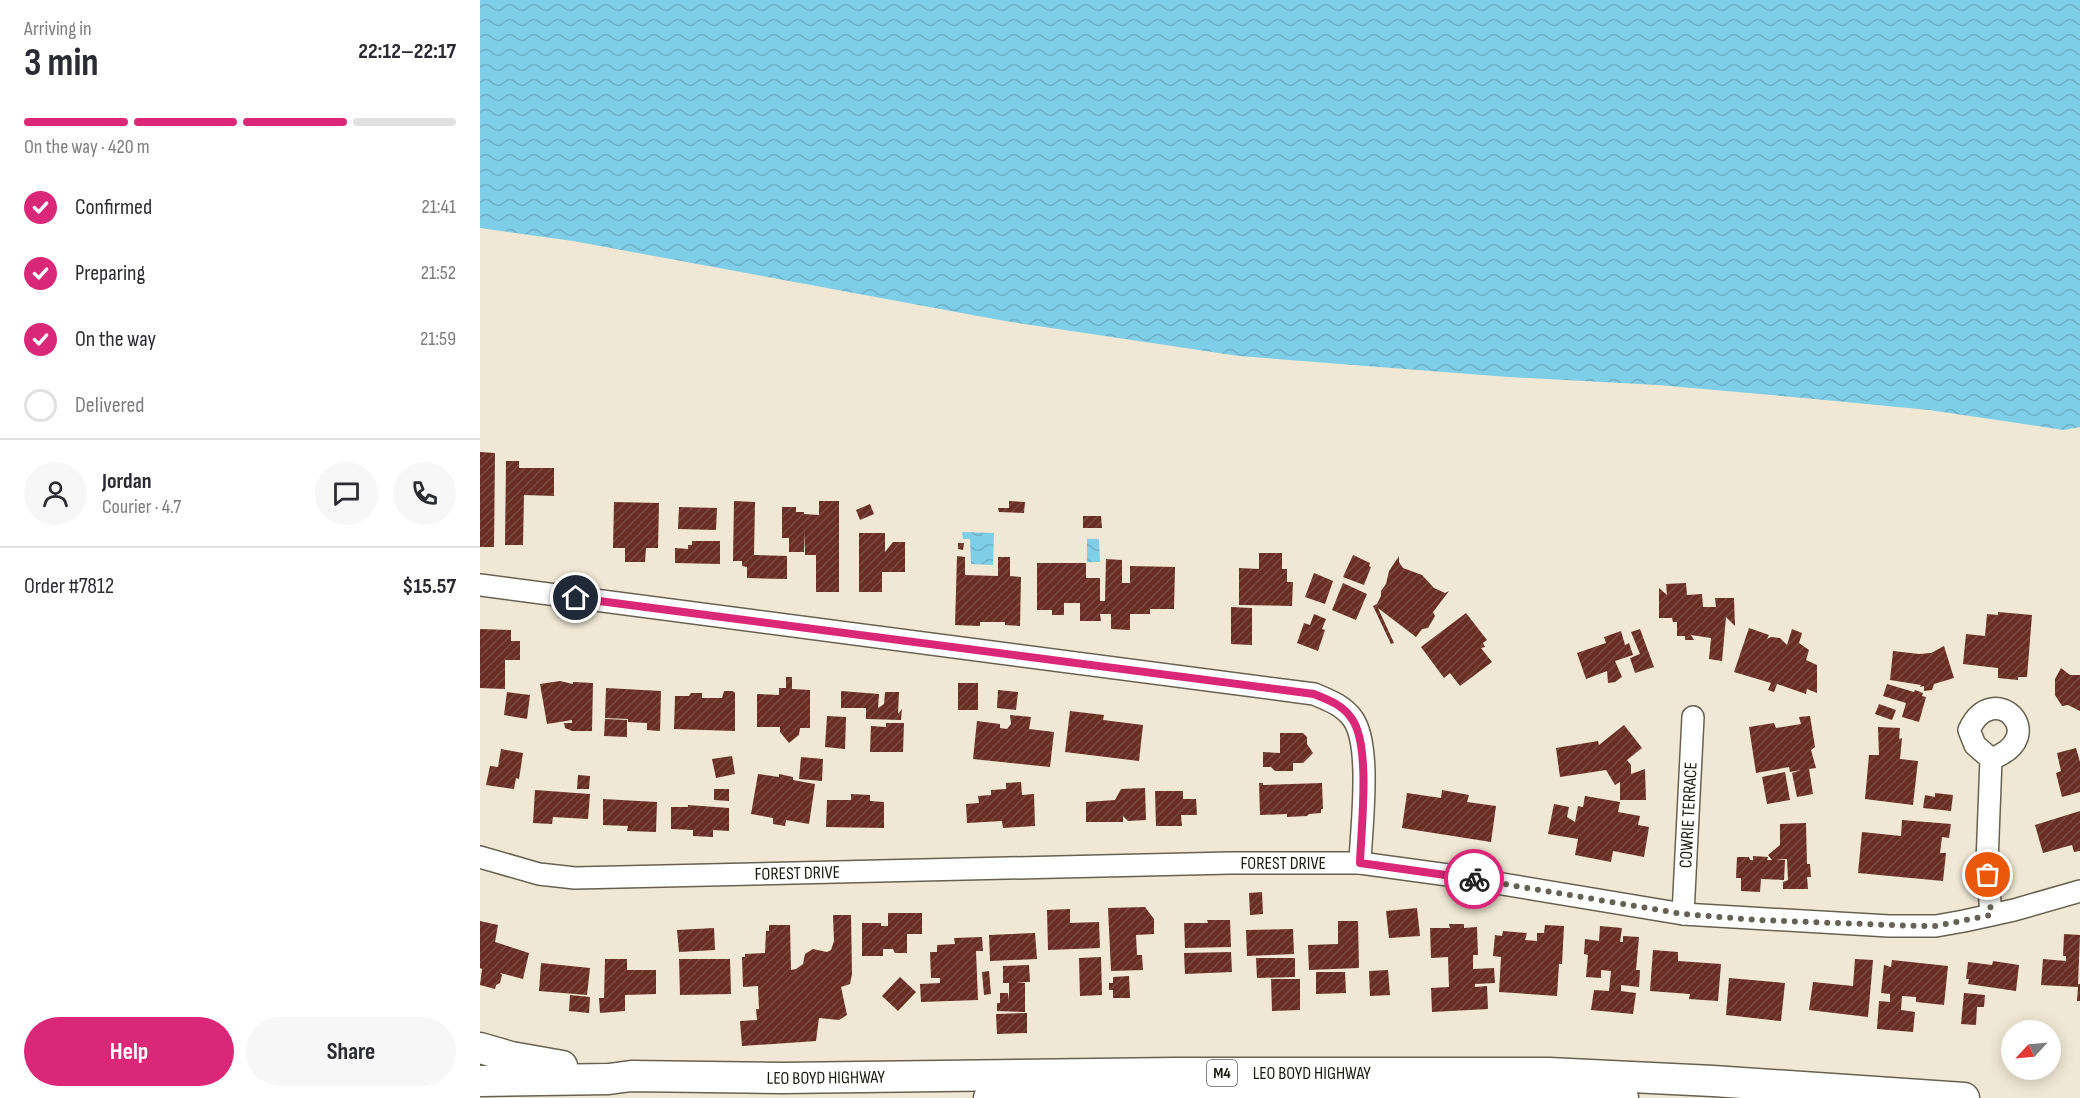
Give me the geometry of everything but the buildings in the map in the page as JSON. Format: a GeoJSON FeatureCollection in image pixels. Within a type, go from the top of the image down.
{"type":"FeatureCollection","features":[{"type":"Feature","properties":{"kind":"highway"},"geometry":{"type":"LineString","coordinates":[[480,1048],[553,1065],[631,1076]]}},
{"type":"Feature","properties":{"kind":"highway","name":"LEO BOYD HIGHWAY"},"geometry":{"type":"LineString","coordinates":[[480,1081],[609,1079],[631,1076],[806,1078],[1175,1073],[1549,1073],[1713,1080],[1964,1098]]}},
{"type":"Feature","properties":{"kind":"highway","name":"LEO BOYD HIGHWAY"},"geometry":{"type":"LineString","coordinates":[[989,1098],[1257,1093],[1623,1098]]}},
{"type":"Feature","properties":{"kind":"street"},"geometry":{"type":"LineString","coordinates":[[480,585],[1314,694],[1338,704],[1352,718],[1360,733],[1363,794],[1360,863]]}},
{"type":"Feature","properties":{"kind":"street","name":"COWRIE TERRACE"},"geometry":{"type":"LineString","coordinates":[[1683,914],[1693,717]]}},
{"type":"Feature","properties":{"kind":"street"},"geometry":{"type":"LineString","coordinates":[[1991,759],[1987,863],[1991,915]]}},
{"type":"Feature","properties":{"kind":"street","name":"FOREST DRIVE"},"geometry":{"type":"LineString","coordinates":[[480,857],[540,874],[575,878],[1230,863],[1360,863],[1448,875],[1683,914],[1888,926],[1936,926],[1991,915],[2080,891]]}},
{"type":"Feature","properties":{"kind":"water"},"geometry":{"type":"Polygon","coordinates":[[[480,0],[2080,0],[2080,427],[2064,430],[1929,410],[1658,385],[1508,377],[1239,356],[1005,321],[573,241],[480,228],[480,0]]]}},
{"type":"Feature","properties":{"kind":"water"},"geometry":{"type":"Polygon","coordinates":[[[962,532],[994,533],[993,565],[971,564],[970,539],[963,539],[962,532]]]}},
{"type":"Feature","properties":{"kind":"water"},"geometry":{"type":"Polygon","coordinates":[[[1087,539],[1099,539],[1100,562],[1087,562],[1087,539]]]}},
{"type":"Feature","properties":{"kind":"way so far"},"geometry":{"type":"LineString","coordinates":[[1474,879],[1683,914],[1757,920],[1936,926],[1991,915],[1988,875]]}},
{"type":"Feature","properties":{"kind":"route"},"geometry":{"type":"LineString","coordinates":[[576,598],[1314,694],[1338,704],[1352,718],[1360,733],[1363,794],[1360,863],[1474,879]]}}]}
